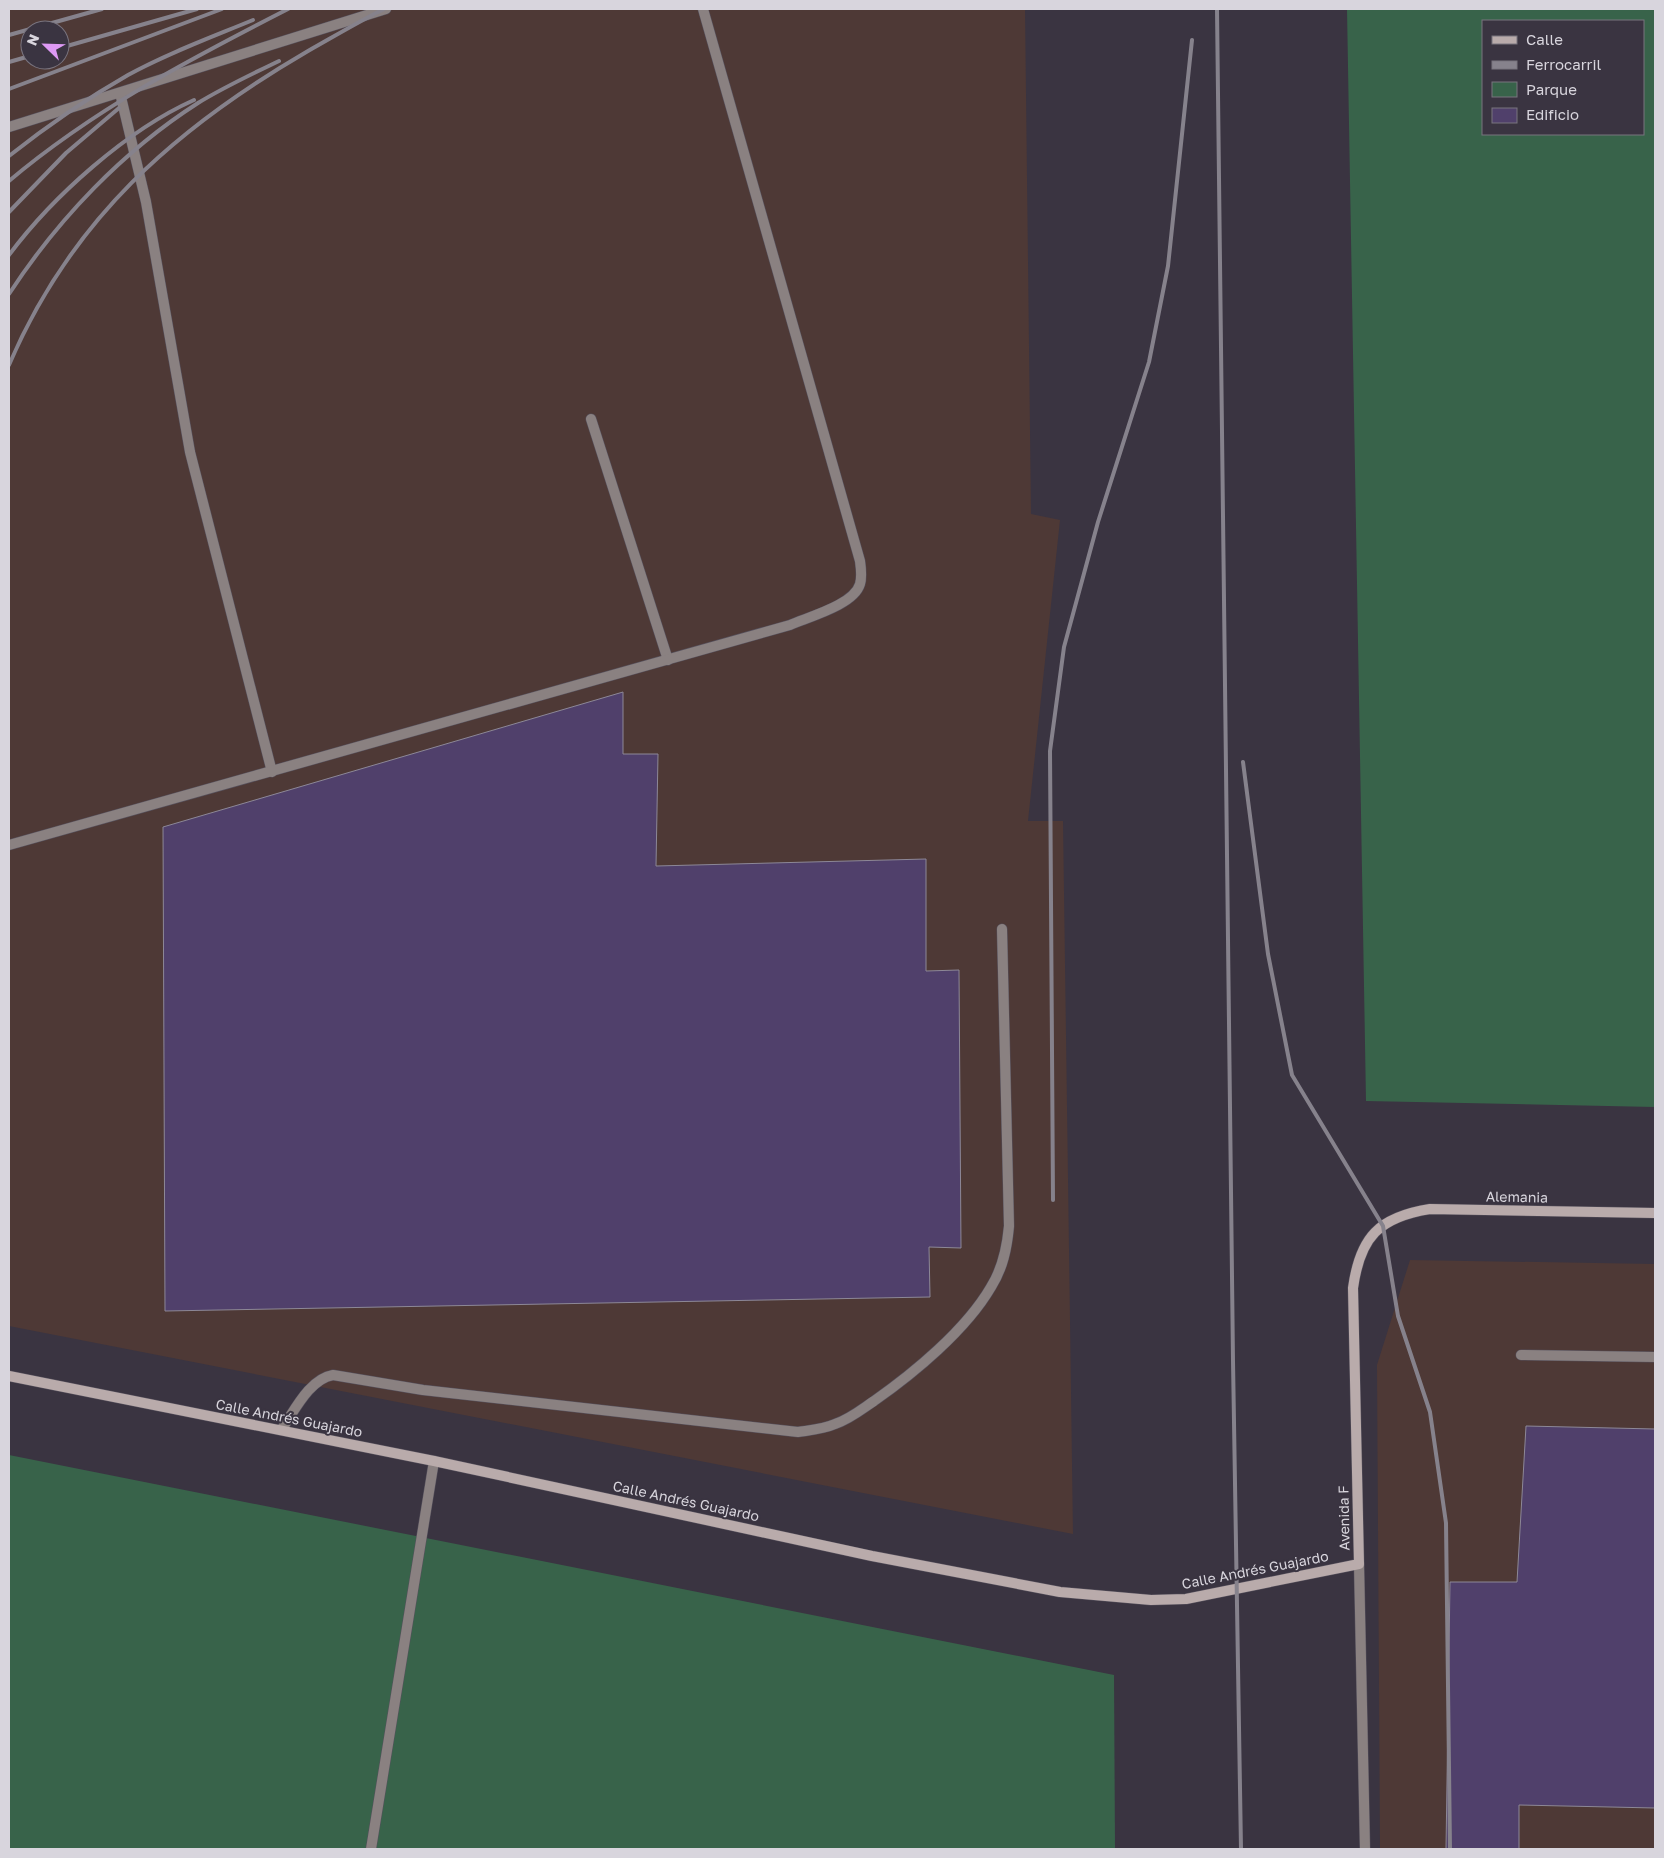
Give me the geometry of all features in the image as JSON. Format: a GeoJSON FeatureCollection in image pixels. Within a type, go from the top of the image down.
{"type":"FeatureCollection","features":[{"type":"Feature","properties":{"kind":"main road","name":"Alemania"},"geometry":{"type":"LineString","coordinates":[[1383,1226],[1413,1212],[1430,1209],[1655,1213]]}},
{"type":"Feature","properties":{"kind":"main road","name":"Avenida F"},"geometry":{"type":"LineString","coordinates":[[1359,1564],[1353,1288],[1362,1251],[1370,1237],[1383,1226]]}},
{"type":"Feature","properties":{"kind":"main road","name":"Calle Andrés Guajardo"},"geometry":{"type":"LineString","coordinates":[[9,1376],[434,1461],[872,1556],[1070,1593],[1151,1600],[1186,1599],[1359,1564]]}},
{"type":"Feature","properties":{"kind":"street"},"geometry":{"type":"LineString","coordinates":[[9,127],[386,9]]}},
{"type":"Feature","properties":{"kind":"street"},"geometry":{"type":"LineString","coordinates":[[9,845],[790,625],[847,600],[857,591],[860,584],[860,561],[703,9]]}},
{"type":"Feature","properties":{"kind":"street"},"geometry":{"type":"LineString","coordinates":[[120,92],[146,202],[190,452],[272,772]]}},
{"type":"Feature","properties":{"kind":"street"},"geometry":{"type":"LineString","coordinates":[[591,419],[668,660]]}},
{"type":"Feature","properties":{"kind":"street"},"geometry":{"type":"LineString","coordinates":[[281,1430],[310,1389],[326,1376],[333,1375],[423,1390],[798,1432],[834,1425],[851,1417],[886,1393],[934,1355],[971,1315],[991,1288],[1001,1268],[1007,1246],[1009,1226],[1002,929]]}},
{"type":"Feature","properties":{"kind":"street"},"geometry":{"type":"LineString","coordinates":[[1521,1355],[1655,1357]]}},
{"type":"Feature","properties":{"kind":"street"},"geometry":{"type":"LineString","coordinates":[[370,1849],[434,1461]]}},
{"type":"Feature","properties":{"kind":"street","name":"Avenida F"},"geometry":{"type":"LineString","coordinates":[[1359,1564],[1365,1849]]}},
{"type":"Feature","properties":{"kind":"shaded area"},"geometry":{"type":"Polygon","coordinates":[[[9,9],[1025,9],[1031,514],[1060,520],[1028,821],[1063,821],[1073,1534],[9,1326],[9,9]]]}},
{"type":"Feature","properties":{"kind":"shaded area"},"geometry":{"type":"Polygon","coordinates":[[[1410,1260],[1655,1264],[1655,1849],[1380,1849],[1377,1365],[1410,1260]]]}},
{"type":"Feature","properties":{"kind":"green space"},"geometry":{"type":"Polygon","coordinates":[[[1347,9],[1655,9],[1655,1107],[1366,1101],[1347,9]]]}},
{"type":"Feature","properties":{"kind":"green space"},"geometry":{"type":"Polygon","coordinates":[[[9,1455],[1114,1675],[1115,1849],[9,1849],[9,1455]]]}},
{"type":"Feature","properties":{"kind":"building"},"geometry":{"type":"Polygon","coordinates":[[[623,692],[623,754],[658,754],[656,866],[926,859],[926,971],[959,970],[961,1248],[929,1247],[930,1297],[165,1311],[163,827],[623,692]]]}},
{"type":"Feature","properties":{"kind":"building"},"geometry":{"type":"Polygon","coordinates":[[[1526,1426],[1655,1429],[1655,1808],[1519,1805],[1519,1849],[1446,1849],[1450,1582],[1517,1582],[1526,1426]]]}},
{"type":"Feature","properties":{"kind":"railway"},"geometry":{"type":"LineString","coordinates":[[9,35],[102,9]]}},
{"type":"Feature","properties":{"kind":"railway"},"geometry":{"type":"LineString","coordinates":[[70,45],[197,9]]}},
{"type":"Feature","properties":{"kind":"railway"},"geometry":{"type":"LineString","coordinates":[[9,89],[222,9]]}},
{"type":"Feature","properties":{"kind":"railway"},"geometry":{"type":"LineString","coordinates":[[9,181],[74,131],[143,87],[288,9]]}},
{"type":"Feature","properties":{"kind":"railway"},"geometry":{"type":"LineString","coordinates":[[9,365],[34,313],[63,266],[96,222],[132,183],[171,146],[213,113],[259,81],[308,51],[384,9]]}},
{"type":"Feature","properties":{"kind":"railway"},"geometry":{"type":"LineString","coordinates":[[1217,9],[1233,1361],[1241,1849]]}},
{"type":"Feature","properties":{"kind":"railway"},"geometry":{"type":"LineString","coordinates":[[9,156],[67,113],[128,75],[174,52],[253,20]]}},
{"type":"Feature","properties":{"kind":"railway"},"geometry":{"type":"LineString","coordinates":[[1053,1200],[1050,751],[1064,647],[1098,522],[1149,362],[1168,266],[1192,40]]}},
{"type":"Feature","properties":{"kind":"railway"},"geometry":{"type":"LineString","coordinates":[[9,62],[20,59]]}},
{"type":"Feature","properties":{"kind":"railway"},"geometry":{"type":"LineString","coordinates":[[9,294],[49,239],[94,188],[118,165],[170,122],[198,103],[279,61]]}},
{"type":"Feature","properties":{"kind":"railway"},"geometry":{"type":"LineString","coordinates":[[9,255],[47,210],[93,167],[143,129],[194,100]]}},
{"type":"Feature","properties":{"kind":"railway"},"geometry":{"type":"LineString","coordinates":[[9,212],[66,153],[119,108]]}},
{"type":"Feature","properties":{"kind":"railway"},"geometry":{"type":"LineString","coordinates":[[1243,762],[1268,954],[1292,1075],[1383,1226],[1398,1316],[1430,1412],[1446,1523],[1450,1849]]}}]}
